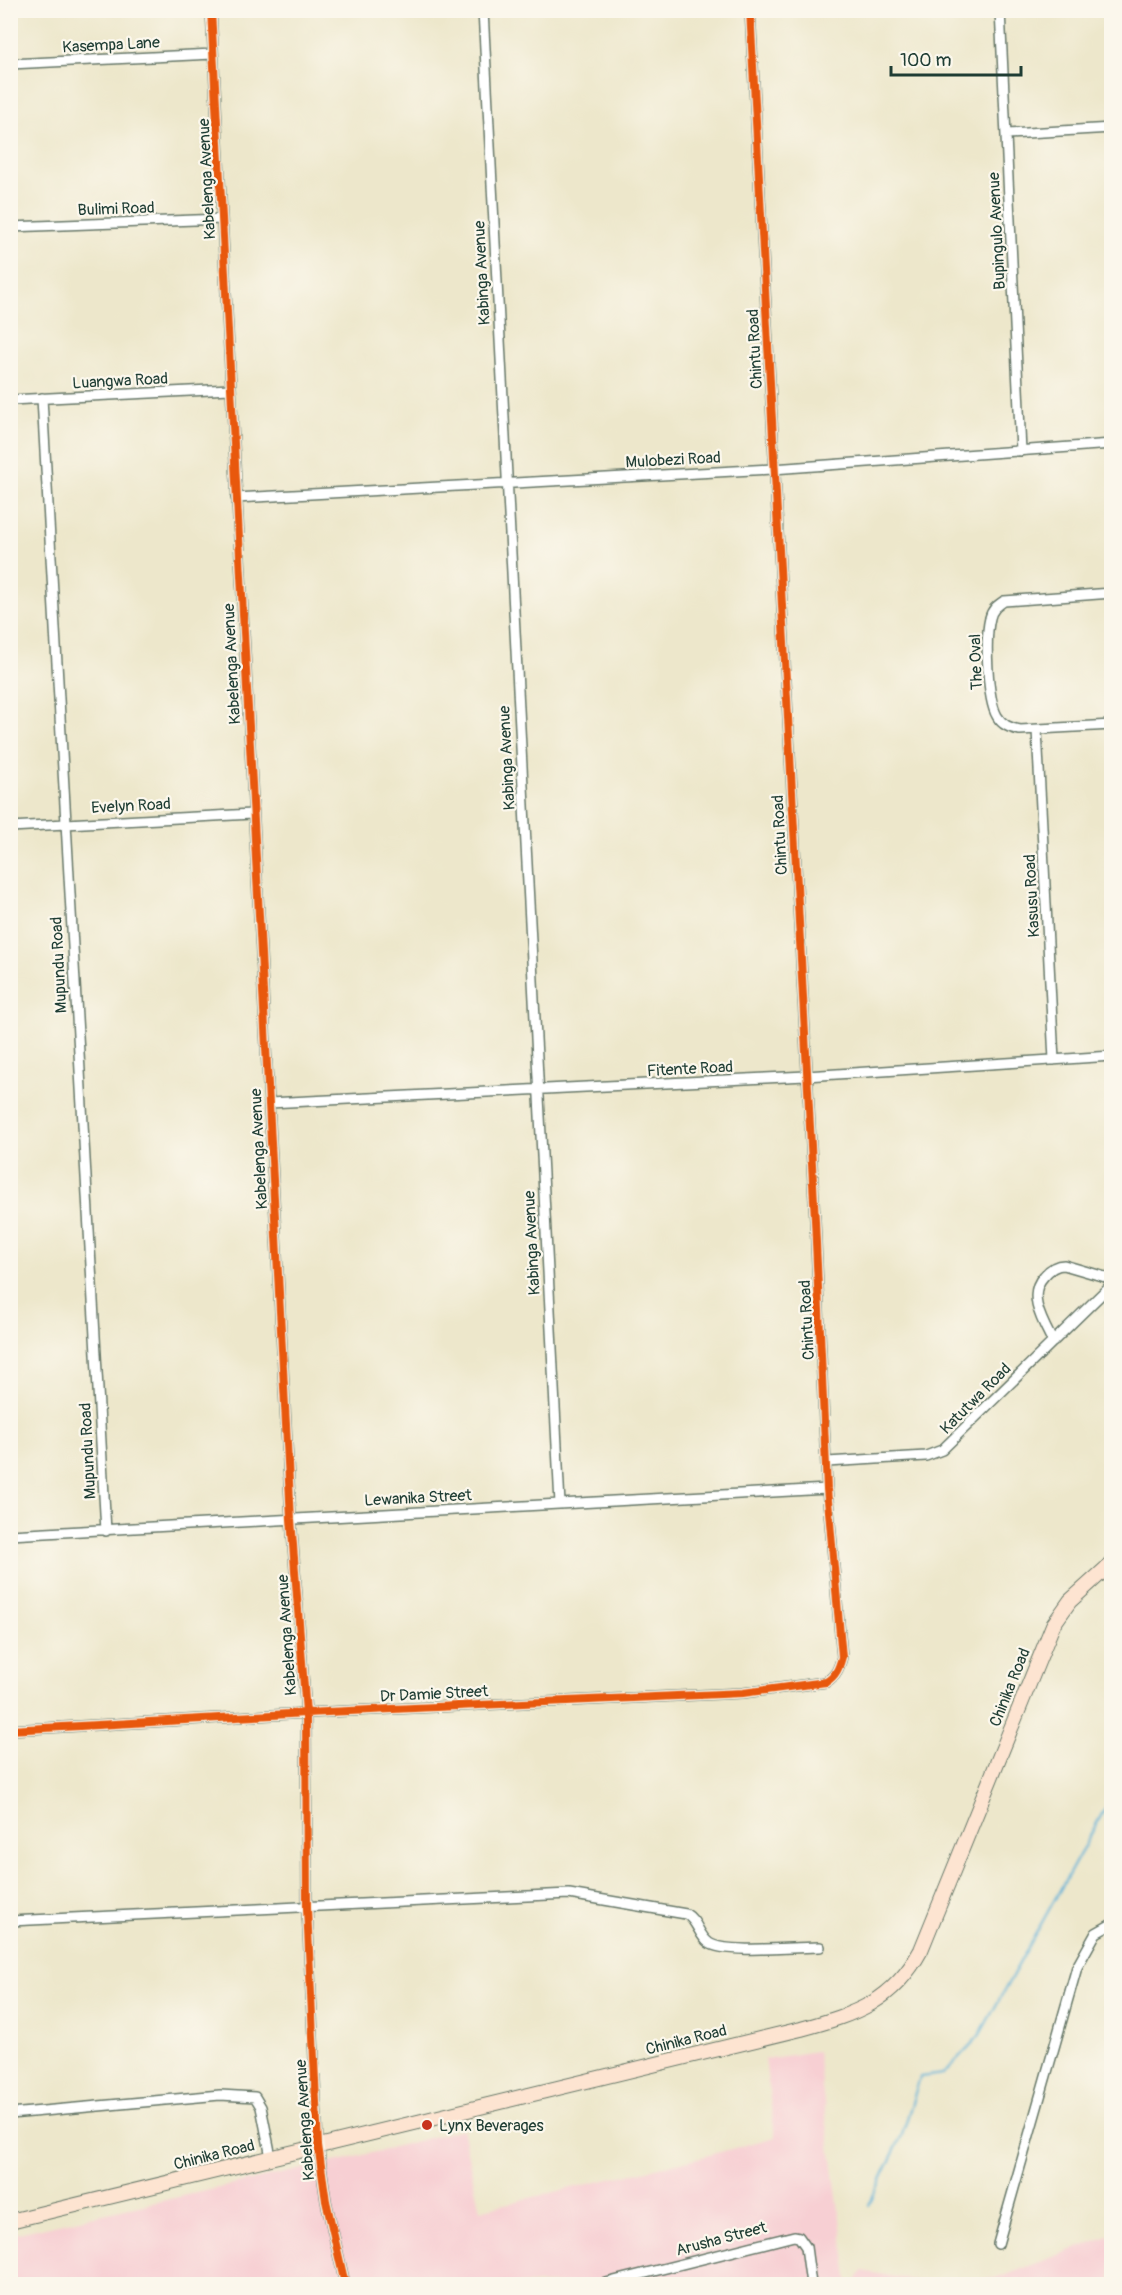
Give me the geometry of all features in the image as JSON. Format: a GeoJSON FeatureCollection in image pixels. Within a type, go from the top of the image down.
{"type":"FeatureCollection","features":[{"type":"Feature","properties":{"kind":"main road","name":"Chinika Road"},"geometry":{"type":"LineString","coordinates":[[10,2222],[811,2026],[851,2014],[880,1999],[904,1977],[921,1950],[1053,1625],[1070,1601],[1112,1563]]}},
{"type":"Feature","properties":{"kind":"street","name":"Kabelenga Avenue"},"geometry":{"type":"LineString","coordinates":[[211,10],[291,1519],[306,1713],[307,1908],[318,2145],[326,2201],[345,2284]]}},
{"type":"Feature","properties":{"kind":"street","name":"Kabinga Avenue"},"geometry":{"type":"LineString","coordinates":[[483,10],[560,1504]]}},
{"type":"Feature","properties":{"kind":"street","name":"Chintu Road"},"geometry":{"type":"LineString","coordinates":[[750,10],[827,1489],[842,1657]]}},
{"type":"Feature","properties":{"kind":"street","name":"Bupingulo Avenue"},"geometry":{"type":"LineString","coordinates":[[1000,10],[1021,451]]}},
{"type":"Feature","properties":{"kind":"street","name":"Kasempa Lane"},"geometry":{"type":"LineString","coordinates":[[10,64],[213,54]]}},
{"type":"Feature","properties":{"kind":"street"},"geometry":{"type":"LineString","coordinates":[[1007,134],[1112,128]]}},
{"type":"Feature","properties":{"kind":"street","name":"Bulimi Road"},"geometry":{"type":"LineString","coordinates":[[10,227],[222,219]]}},
{"type":"Feature","properties":{"kind":"street","name":"Luangwa Road"},"geometry":{"type":"LineString","coordinates":[[10,400],[230,390]]}},
{"type":"Feature","properties":{"kind":"street","name":"Mupundu Road"},"geometry":{"type":"LineString","coordinates":[[42,398],[106,1531]]}},
{"type":"Feature","properties":{"kind":"street","name":"Mulobezi Road"},"geometry":{"type":"LineString","coordinates":[[236,498],[773,469],[1112,444]]}},
{"type":"Feature","properties":{"kind":"street","name":"The Oval"},"geometry":{"type":"LineString","coordinates":[[1112,593],[1004,601],[994,607],[988,640],[992,704],[998,718],[1008,727],[1037,730],[1112,725]]}},
{"type":"Feature","properties":{"kind":"street","name":"Kasusu Road"},"geometry":{"type":"LineString","coordinates":[[1037,730],[1054,1060]]}},
{"type":"Feature","properties":{"kind":"street","name":"Evelyn Road"},"geometry":{"type":"LineString","coordinates":[[10,827],[252,814]]}},
{"type":"Feature","properties":{"kind":"street","name":"Fitente Road"},"geometry":{"type":"LineString","coordinates":[[269,1103],[806,1077],[1112,1056]]}},
{"type":"Feature","properties":{"kind":"street"},"geometry":{"type":"LineString","coordinates":[[1053,1342],[1039,1311],[1035,1293],[1038,1283],[1046,1274],[1056,1266],[1064,1265],[1112,1279]]}},
{"type":"Feature","properties":{"kind":"street","name":"Katutwa Road"},"geometry":{"type":"LineString","coordinates":[[827,1462],[926,1456],[942,1450],[1112,1284]]}},
{"type":"Feature","properties":{"kind":"street","name":"Lewanika Street"},"geometry":{"type":"LineString","coordinates":[[10,1535],[827,1489]]}},
{"type":"Feature","properties":{"kind":"street","name":"Dr Damie Street"},"geometry":{"type":"LineString","coordinates":[[10,1730],[306,1713],[743,1693],[826,1682],[834,1677],[842,1657]]}},
{"type":"Feature","properties":{"kind":"street"},"geometry":{"type":"LineString","coordinates":[[10,1921],[576,1894],[686,1914],[694,1919],[703,1937],[715,1946],[744,1949],[820,1947]]}},
{"type":"Feature","properties":{"kind":"street"},"geometry":{"type":"LineString","coordinates":[[998,2244],[1077,1966],[1096,1933],[1112,1924]]}},
{"type":"Feature","properties":{"kind":"street"},"geometry":{"type":"LineString","coordinates":[[10,2114],[220,2095],[255,2097],[261,2107],[271,2157]]}},
{"type":"Feature","properties":{"kind":"street","name":"Arusha Street"},"geometry":{"type":"LineString","coordinates":[[602,2284],[794,2236],[799,2237],[806,2247],[811,2284]]}},
{"type":"Feature","properties":{"kind":"shaded area"},"geometry":{"type":"Polygon","coordinates":[[[817,2051],[849,2284],[11,2284],[10,2235],[356,2157],[462,2129],[480,2210],[702,2157],[775,2137],[765,2059],[817,2051]]]}},
{"type":"Feature","properties":{"kind":"shaded area"},"geometry":{"type":"Polygon","coordinates":[[[1111,2235],[1111,2284],[962,2284],[1006,2275],[1111,2235]]]}},
{"type":"Feature","properties":{"kind":"shaded area"},"geometry":{"type":"Polygon","coordinates":[[[862,2271],[935,2284],[854,2284],[862,2271]]]}},
{"type":"Feature","properties":{"kind":"waterway"},"geometry":{"type":"LineString","coordinates":[[869,2205],[902,2135],[920,2077],[943,2074],[979,2036],[1112,1796]]}},
{"type":"Feature","properties":{"kind":"cycle path"},"geometry":{"type":"LineString","coordinates":[[211,10],[291,1519],[306,1713],[307,1908],[318,2145],[326,2201],[345,2284]]}},
{"type":"Feature","properties":{"kind":"cycle path"},"geometry":{"type":"LineString","coordinates":[[10,1730],[306,1713],[743,1693],[826,1682],[838,1668],[842,1657],[827,1489],[815,1220],[750,10]]}},
{"type":"Feature","properties":{"kind":"place","name":"Lynx Beverages"},"geometry":{"type":"Point","coordinates":[427,2125]}}]}
